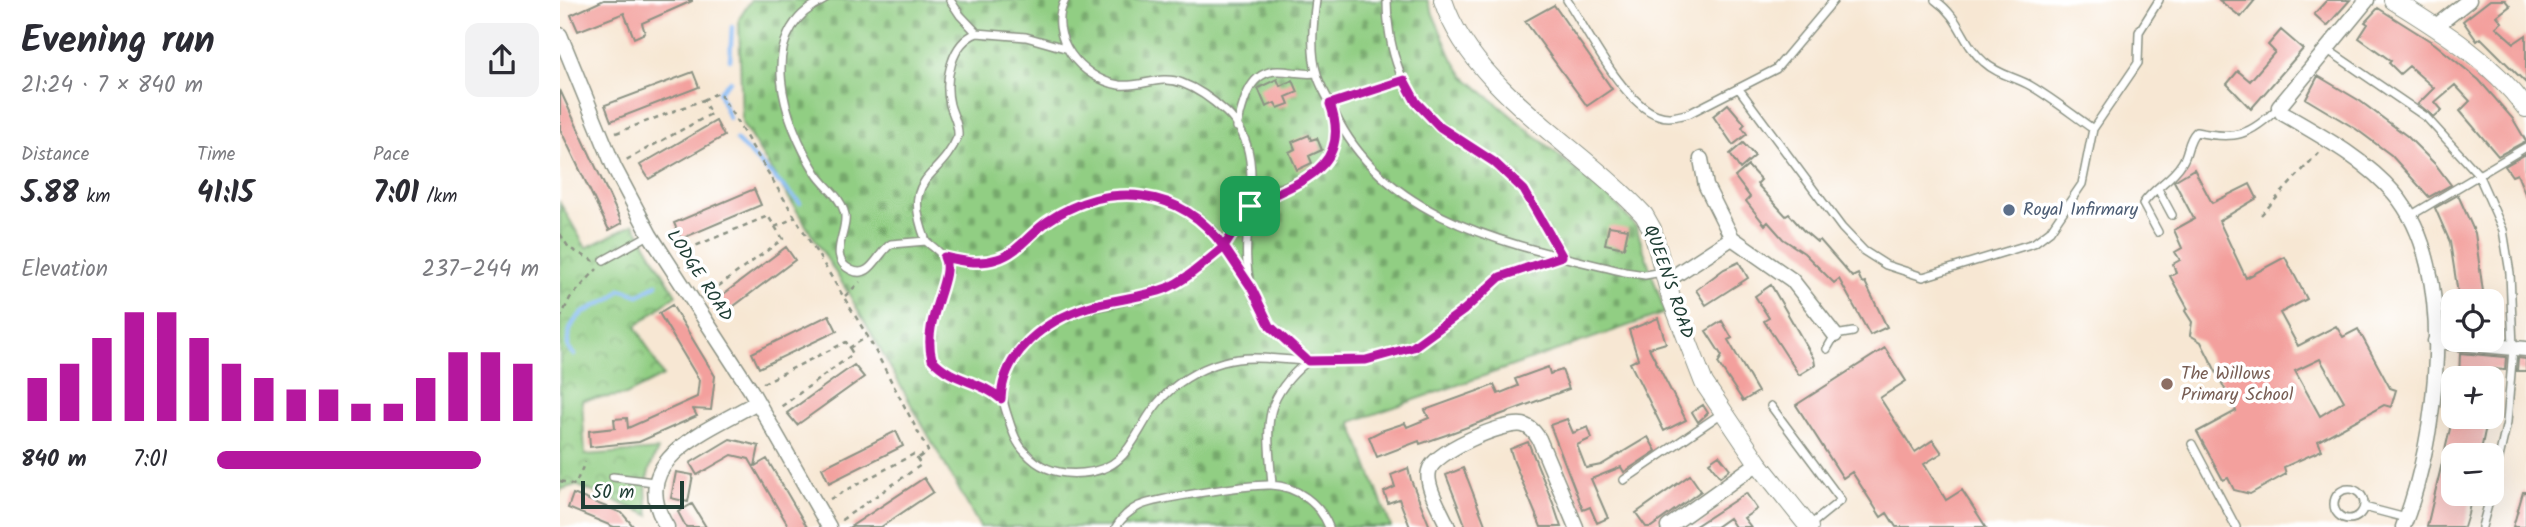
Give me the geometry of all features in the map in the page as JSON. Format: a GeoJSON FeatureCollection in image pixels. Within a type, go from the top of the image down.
{"type":"FeatureCollection","features":[{"type":"Feature","properties":{"kind":"street","name":"QUEEN'S ROAD"},"geometry":{"type":"LineString","coordinates":[[1443,0],[1466,46],[1492,81],[1644,215],[1652,229],[1699,372],[1722,413],[1808,526]]}},
{"type":"Feature","properties":{"kind":"street"},"geometry":{"type":"LineString","coordinates":[[2367,0],[2279,107],[2282,113],[2328,140],[2394,193],[2410,216],[2426,252],[2435,341],[2430,428],[2405,522]]}},
{"type":"Feature","properties":{"kind":"street"},"geometry":{"type":"LineString","coordinates":[[2393,0],[2436,26],[2483,61],[2526,108]]}},
{"type":"Feature","properties":{"kind":"street"},"geometry":{"type":"LineString","coordinates":[[2436,26],[2469,0]]}},
{"type":"Feature","properties":{"kind":"street","name":"LODGE ROAD"},"geometry":{"type":"LineString","coordinates":[[560,35],[601,139],[663,259],[754,395],[830,527]]}},
{"type":"Feature","properties":{"kind":"street"},"geometry":{"type":"LineString","coordinates":[[1701,159],[1702,187],[1732,238],[1793,280],[1835,335]]}},
{"type":"Feature","properties":{"kind":"street"},"geometry":{"type":"LineString","coordinates":[[1666,276],[1732,238]]}},
{"type":"Feature","properties":{"kind":"street"},"geometry":{"type":"LineString","coordinates":[[2435,341],[2519,349]]}},
{"type":"Feature","properties":{"kind":"street"},"geometry":{"type":"LineString","coordinates":[[667,527],[653,496],[654,482],[661,467],[678,450],[754,395]]}},
{"type":"Feature","properties":{"kind":"street"},"geometry":{"type":"LineString","coordinates":[[1448,527],[1428,478],[1430,467],[1437,457],[1472,440],[1510,426],[1522,425],[1532,430],[1539,439],[1576,527]]}},
{"type":"Feature","properties":{"kind":"street"},"geometry":{"type":"LineString","coordinates":[[1668,527],[1758,463]]}},
{"type":"Feature","properties":{"kind":"lane"},"geometry":{"type":"LineString","coordinates":[[824,0],[806,11],[789,32],[780,61],[782,91],[798,141],[816,174],[844,210],[845,224],[839,246],[841,259],[847,268],[862,272],[870,270],[891,244],[926,241]]}},
{"type":"Feature","properties":{"kind":"lane"},"geometry":{"type":"LineString","coordinates":[[950,0],[977,33]]}},
{"type":"Feature","properties":{"kind":"lane"},"geometry":{"type":"LineString","coordinates":[[1065,0],[1059,20],[1065,48]]}},
{"type":"Feature","properties":{"kind":"lane"},"geometry":{"type":"LineString","coordinates":[[1316,0],[1313,26],[1316,73],[1337,124],[1357,152],[1386,183],[1414,204],[1477,232],[1562,256],[1645,275],[1666,276]]}},
{"type":"Feature","properties":{"kind":"lane"},"geometry":{"type":"LineString","coordinates":[[1387,0],[1393,54],[1416,102],[1440,127],[1494,162],[1524,190],[1562,256]]}},
{"type":"Feature","properties":{"kind":"lane"},"geometry":{"type":"LineString","coordinates":[[1567,0],[1629,93],[1648,111],[1660,116],[1676,117],[1776,69],[1834,0]]}},
{"type":"Feature","properties":{"kind":"lane"},"geometry":{"type":"LineString","coordinates":[[1935,0],[1958,20],[1962,35],[1984,63],[1998,73],[2028,85],[2093,129]]}},
{"type":"Feature","properties":{"kind":"lane"},"geometry":{"type":"LineString","coordinates":[[1739,89],[1842,228],[1864,251],[1886,265],[1923,277],[2044,237],[2082,184],[2093,129],[2138,63],[2138,32],[2159,0]]}},
{"type":"Feature","properties":{"kind":"lane"},"geometry":{"type":"LineString","coordinates":[[1251,287],[1247,270],[1251,168],[1244,140],[1237,127],[1214,102],[1182,82],[1159,79],[1120,85],[1101,79],[1065,48],[1027,37],[977,33],[960,45],[951,68],[949,96],[958,136],[942,160],[929,173],[920,190],[919,219],[926,241],[944,257],[963,262],[999,259],[1014,251],[1056,216],[1086,203],[1119,195],[1160,199],[1185,209],[1210,228],[1251,287],[1270,326],[1308,361]]}},
{"type":"Feature","properties":{"kind":"lane"},"geometry":{"type":"LineString","coordinates":[[2328,50],[2426,117],[2478,174],[2503,230],[2519,349],[2502,443]]}},
{"type":"Feature","properties":{"kind":"lane"},"geometry":{"type":"LineString","coordinates":[[1237,127],[1249,88],[1267,72],[1303,75],[1316,73]]}},
{"type":"Feature","properties":{"kind":"lane"},"geometry":{"type":"LineString","coordinates":[[1330,104],[1404,80]]}},
{"type":"Feature","properties":{"kind":"lane"},"geometry":{"type":"LineString","coordinates":[[2158,232],[2143,204],[2184,161],[2190,138],[2196,132],[2222,136],[2244,135],[2279,107]]}},
{"type":"Feature","properties":{"kind":"lane"},"geometry":{"type":"LineString","coordinates":[[1337,124],[1334,150],[1327,163],[1315,173],[1250,206],[1224,247],[1178,282],[1164,289],[1088,307],[1048,325],[1033,336],[1004,376],[1001,399],[1017,442],[1031,459],[1046,469],[1065,474],[1087,473],[1120,460],[1169,390],[1198,373],[1237,359],[1366,360],[1413,347],[1464,310],[1500,277],[1562,256]]}},
{"type":"Feature","properties":{"kind":"lane"},"geometry":{"type":"LineString","coordinates":[[2410,216],[2526,147]]}},
{"type":"Feature","properties":{"kind":"lane"},"geometry":{"type":"LineString","coordinates":[[2158,189],[2172,215]]}},
{"type":"Feature","properties":{"kind":"lane"},"geometry":{"type":"LineString","coordinates":[[604,260],[650,234]]}},
{"type":"Feature","properties":{"kind":"lane"},"geometry":{"type":"LineString","coordinates":[[944,257],[947,275],[928,328],[932,359],[953,377],[986,388],[1001,399]]}},
{"type":"Feature","properties":{"kind":"lane"},"geometry":{"type":"LineString","coordinates":[[1827,349],[1835,335],[1853,332]]}},
{"type":"Feature","properties":{"kind":"lane"},"geometry":{"type":"LineString","coordinates":[[1272,485],[1267,421],[1270,408],[1278,393],[1308,361]]}},
{"type":"Feature","properties":{"kind":"lane"},"geometry":{"type":"LineString","coordinates":[[1771,406],[1841,500],[1808,526]]}},
{"type":"Feature","properties":{"kind":"lane"},"geometry":{"type":"LineString","coordinates":[[1624,480],[1722,413]]}},
{"type":"Feature","properties":{"kind":"lane"},"geometry":{"type":"LineString","coordinates":[[2192,443],[2236,527]]}},
{"type":"Feature","properties":{"kind":"lane"},"geometry":{"type":"LineString","coordinates":[[612,477],[654,482]]}},
{"type":"Feature","properties":{"kind":"lane"},"geometry":{"type":"LineString","coordinates":[[1116,527],[1130,511],[1152,501],[1272,485],[1294,491],[1315,505],[1329,527]]}},
{"type":"Feature","properties":{"kind":"lane"},"geometry":{"type":"LineString","coordinates":[[2356,488],[2363,497],[2364,507],[2358,516],[2346,523],[2338,514],[2335,498],[2342,490],[2356,488]]}},
{"type":"Feature","properties":{"kind":"lane"},"geometry":{"type":"LineString","coordinates":[[2482,527],[2487,506]]}},
{"type":"Feature","properties":{"kind":"lane"},"geometry":{"type":"LineString","coordinates":[[2364,507],[2405,522]]}},
{"type":"Feature","properties":{"kind":"path"},"geometry":{"type":"LineString","coordinates":[[601,139],[719,92],[868,337],[928,451],[917,459]]}},
{"type":"Feature","properties":{"kind":"path"},"geometry":{"type":"LineString","coordinates":[[614,167],[711,114],[703,100]]}},
{"type":"Feature","properties":{"kind":"path"},"geometry":{"type":"LineString","coordinates":[[2261,215],[2311,163],[2328,140]]}},
{"type":"Feature","properties":{"kind":"path"},"geometry":{"type":"LineString","coordinates":[[663,259],[768,216],[783,239],[694,304]]}},
{"type":"Feature","properties":{"kind":"path"},"geometry":{"type":"LineString","coordinates":[[775,227],[796,217]]}},
{"type":"Feature","properties":{"kind":"path"},"geometry":{"type":"LineString","coordinates":[[560,234],[569,247],[600,264],[570,298],[560,319]]}},
{"type":"Feature","properties":{"kind":"path"},"geometry":{"type":"LineString","coordinates":[[844,296],[859,286],[862,272]]}},
{"type":"Feature","properties":{"kind":"path"},"geometry":{"type":"LineString","coordinates":[[849,348],[868,337]]}},
{"type":"Feature","properties":{"kind":"path"},"geometry":{"type":"LineString","coordinates":[[754,395],[846,342],[853,354],[767,417]]}},
{"type":"Feature","properties":{"kind":"path"},"geometry":{"type":"LineString","coordinates":[[817,507],[914,454],[921,465],[830,527]]}},
{"type":"Feature","properties":{"kind":"path"},"geometry":{"type":"LineString","coordinates":[[560,481],[575,485],[585,461]]}},
{"type":"Feature","properties":{"kind":"green space"},"geometry":{"type":"Polygon","coordinates":[[[751,0],[1427,0],[1451,56],[1464,76],[1613,201],[1636,227],[1665,313],[1351,422],[1391,527],[980,527],[849,294],[742,123],[739,19],[751,0]]]}},
{"type":"Feature","properties":{"kind":"green space"},"geometry":{"type":"Polygon","coordinates":[[[560,203],[586,248],[634,224],[676,295],[636,326],[663,376],[626,395],[582,400],[585,455],[658,450],[647,482],[649,515],[576,485],[560,492],[560,203]]]}},
{"type":"Feature","properties":{"kind":"building"},"geometry":{"type":"Polygon","coordinates":[[[604,0],[692,1],[642,23],[645,33],[634,38],[624,13],[578,31],[571,15],[604,0]]]}},
{"type":"Feature","properties":{"kind":"building"},"geometry":{"type":"Polygon","coordinates":[[[2219,0],[2255,0],[2241,17],[2219,0]]]}},
{"type":"Feature","properties":{"kind":"building"},"geometry":{"type":"Polygon","coordinates":[[[2327,0],[2350,0],[2327,26],[2314,14],[2327,0]]]}},
{"type":"Feature","properties":{"kind":"building"},"geometry":{"type":"Polygon","coordinates":[[[2490,0],[2505,0],[2510,6],[2497,16],[2502,22],[2496,27],[2514,43],[2526,35],[2526,83],[2481,38],[2477,41],[2463,21],[2490,0]]]}},
{"type":"Feature","properties":{"kind":"building"},"geometry":{"type":"Polygon","coordinates":[[[1554,5],[1612,89],[1587,106],[1525,21],[1554,5]]]}},
{"type":"Feature","properties":{"kind":"building"},"geometry":{"type":"Polygon","coordinates":[[[2378,8],[2435,44],[2479,80],[2513,119],[2526,141],[2498,156],[2460,111],[2470,101],[2455,85],[2435,102],[2442,110],[2434,117],[2418,104],[2434,88],[2409,66],[2400,74],[2389,63],[2391,61],[2359,38],[2368,24],[2365,22],[2378,8]]]}},
{"type":"Feature","properties":{"kind":"building"},"geometry":{"type":"Polygon","coordinates":[[[2281,30],[2303,49],[2251,109],[2227,84],[2238,71],[2250,81],[2275,52],[2268,45],[2281,30]]]}},
{"type":"Feature","properties":{"kind":"building"},"geometry":{"type":"Polygon","coordinates":[[[693,72],[699,87],[611,121],[605,105],[693,72]]]}},
{"type":"Feature","properties":{"kind":"building"},"geometry":{"type":"Polygon","coordinates":[[[2318,76],[2360,101],[2407,136],[2436,165],[2451,185],[2429,197],[2391,155],[2356,129],[2306,99],[2318,76]]]}},
{"type":"Feature","properties":{"kind":"building"},"geometry":{"type":"Polygon","coordinates":[[[1277,79],[1280,86],[1293,80],[1298,92],[1286,97],[1289,104],[1278,108],[1275,103],[1266,107],[1258,88],[1277,79]]]}},
{"type":"Feature","properties":{"kind":"building"},"geometry":{"type":"Polygon","coordinates":[[[560,90],[622,223],[609,230],[560,129],[560,90]]]}},
{"type":"Feature","properties":{"kind":"building"},"geometry":{"type":"Polygon","coordinates":[[[1728,104],[1745,124],[1742,127],[1747,134],[1733,145],[1713,116],[1728,104]]]}},
{"type":"Feature","properties":{"kind":"building"},"geometry":{"type":"Polygon","coordinates":[[[716,121],[724,136],[649,179],[640,165],[716,121]]]}},
{"type":"Feature","properties":{"kind":"building"},"geometry":{"type":"Polygon","coordinates":[[[1309,135],[1311,140],[1317,138],[1322,150],[1309,156],[1312,163],[1297,170],[1289,152],[1295,149],[1292,142],[1309,135]]]}},
{"type":"Feature","properties":{"kind":"building"},"geometry":{"type":"Polygon","coordinates":[[[1743,143],[1755,156],[1740,169],[1730,154],[1743,143]]]}},
{"type":"Feature","properties":{"kind":"building"},"geometry":{"type":"Polygon","coordinates":[[[2526,154],[2526,196],[2517,174],[2512,176],[2505,166],[2526,154]]]}},
{"type":"Feature","properties":{"kind":"building"},"geometry":{"type":"Polygon","coordinates":[[[1748,166],[1761,180],[1757,184],[1786,216],[1789,214],[1817,242],[1820,240],[1852,277],[1858,274],[1862,283],[1865,282],[1887,327],[1870,335],[1839,279],[1834,283],[1804,253],[1783,239],[1768,222],[1765,225],[1746,201],[1750,197],[1735,177],[1748,166]]]}},
{"type":"Feature","properties":{"kind":"building"},"geometry":{"type":"Polygon","coordinates":[[[2194,169],[2212,203],[2250,184],[2257,198],[2219,221],[2246,278],[2285,257],[2307,299],[2280,313],[2298,346],[2336,326],[2343,337],[2358,329],[2390,388],[2396,390],[2391,407],[2384,405],[2318,441],[2322,450],[2284,467],[2286,474],[2250,494],[2234,490],[2228,478],[2223,480],[2197,432],[2236,411],[2201,342],[2190,335],[2192,322],[2185,311],[2188,309],[2170,276],[2176,273],[2173,264],[2180,260],[2175,252],[2182,248],[2174,230],[2194,219],[2174,181],[2194,169]],[[2320,359],[2295,371],[2320,416],[2344,401],[2320,359]]]}},
{"type":"Feature","properties":{"kind":"building"},"geometry":{"type":"Polygon","coordinates":[[[754,189],[761,205],[681,239],[674,223],[754,189]]]}},
{"type":"Feature","properties":{"kind":"building"},"geometry":{"type":"Polygon","coordinates":[[[2458,195],[2475,233],[2483,289],[2457,289],[2450,242],[2435,208],[2458,195]]]}},
{"type":"Feature","properties":{"kind":"building"},"geometry":{"type":"Polygon","coordinates":[[[1609,226],[1628,229],[1624,248],[1605,244],[1609,226]]]}},
{"type":"Feature","properties":{"kind":"building"},"geometry":{"type":"Polygon","coordinates":[[[786,247],[795,260],[726,312],[717,299],[786,247]]]}},
{"type":"Feature","properties":{"kind":"building"},"geometry":{"type":"Polygon","coordinates":[[[1739,262],[1748,278],[1706,305],[1696,290],[1724,269],[1739,262]]]}},
{"type":"Feature","properties":{"kind":"building"},"geometry":{"type":"Polygon","coordinates":[[[1771,285],[1814,359],[1815,365],[1799,375],[1764,321],[1769,318],[1755,296],[1771,285]]]}},
{"type":"Feature","properties":{"kind":"building"},"geometry":{"type":"Polygon","coordinates":[[[672,305],[715,376],[711,410],[693,409],[697,416],[639,442],[590,447],[589,431],[615,428],[614,419],[627,418],[628,428],[697,397],[699,380],[659,313],[672,305]]]}},
{"type":"Feature","properties":{"kind":"building"},"geometry":{"type":"Polygon","coordinates":[[[829,315],[837,331],[759,368],[752,353],[829,315]]]}},
{"type":"Feature","properties":{"kind":"building"},"geometry":{"type":"Polygon","coordinates":[[[1658,318],[1666,343],[1649,348],[1686,420],[1664,431],[1630,363],[1638,359],[1629,330],[1658,318]]]}},
{"type":"Feature","properties":{"kind":"building"},"geometry":{"type":"Polygon","coordinates":[[[1722,321],[1732,338],[1728,340],[1758,392],[1743,401],[1718,363],[1722,356],[1706,331],[1722,321]]]}},
{"type":"Feature","properties":{"kind":"building"},"geometry":{"type":"Polygon","coordinates":[[[1885,348],[1906,381],[1880,398],[1915,452],[1933,440],[1942,453],[1924,464],[1946,500],[1962,490],[1986,527],[1896,527],[1887,513],[1881,517],[1852,472],[1843,478],[1796,405],[1885,348]]]}},
{"type":"Feature","properties":{"kind":"building"},"geometry":{"type":"Polygon","coordinates":[[[2460,353],[2506,357],[2505,370],[2504,366],[2459,366],[2460,353]]]}},
{"type":"Feature","properties":{"kind":"building"},"geometry":{"type":"Polygon","coordinates":[[[2518,358],[2526,359],[2526,371],[2517,371],[2518,358]]]}},
{"type":"Feature","properties":{"kind":"building"},"geometry":{"type":"Polygon","coordinates":[[[854,365],[864,377],[797,425],[787,413],[854,365]]]}},
{"type":"Feature","properties":{"kind":"building"},"geometry":{"type":"Polygon","coordinates":[[[1548,367],[1550,374],[1562,370],[1569,389],[1446,435],[1420,444],[1419,441],[1377,457],[1369,437],[1405,423],[1407,427],[1429,418],[1425,410],[1494,385],[1498,394],[1518,386],[1515,379],[1548,367]]]}},
{"type":"Feature","properties":{"kind":"building"},"geometry":{"type":"Polygon","coordinates":[[[1703,405],[1708,413],[1698,422],[1692,412],[1703,405]]]}},
{"type":"Feature","properties":{"kind":"building"},"geometry":{"type":"Polygon","coordinates":[[[1567,419],[1573,433],[1588,427],[1592,438],[1577,445],[1586,468],[1601,465],[1648,437],[1656,451],[1624,472],[1621,467],[1591,479],[1608,518],[1597,523],[1590,507],[1583,510],[1550,425],[1567,419]]]}},
{"type":"Feature","properties":{"kind":"building"},"geometry":{"type":"Polygon","coordinates":[[[2450,429],[2485,429],[2482,443],[2447,443],[2450,429]]]}},
{"type":"Feature","properties":{"kind":"building"},"geometry":{"type":"Polygon","coordinates":[[[896,431],[903,446],[829,483],[822,468],[896,431]]]}},
{"type":"Feature","properties":{"kind":"building"},"geometry":{"type":"Polygon","coordinates":[[[730,439],[759,446],[755,466],[767,459],[807,527],[789,527],[749,459],[732,455],[697,475],[690,463],[730,439]]]}},
{"type":"Feature","properties":{"kind":"building"},"geometry":{"type":"Polygon","coordinates":[[[1528,442],[1561,527],[1541,527],[1514,462],[1510,449],[1528,442]]]}},
{"type":"Feature","properties":{"kind":"building"},"geometry":{"type":"Polygon","coordinates":[[[1719,455],[1730,469],[1720,477],[1709,462],[1719,455]]]}},
{"type":"Feature","properties":{"kind":"building"},"geometry":{"type":"Polygon","coordinates":[[[2441,467],[2441,506],[2469,506],[2468,514],[2464,527],[2427,527],[2441,467]]]}},
{"type":"Feature","properties":{"kind":"building"},"geometry":{"type":"Polygon","coordinates":[[[1408,468],[1430,527],[1410,527],[1399,499],[1388,503],[1384,492],[1395,487],[1391,475],[1408,468]]]}},
{"type":"Feature","properties":{"kind":"building"},"geometry":{"type":"Polygon","coordinates":[[[1463,468],[1486,527],[1466,527],[1446,475],[1463,468]]]}},
{"type":"Feature","properties":{"kind":"building"},"geometry":{"type":"Polygon","coordinates":[[[676,472],[693,475],[688,502],[671,498],[676,472]]]}},
{"type":"Feature","properties":{"kind":"building"},"geometry":{"type":"Polygon","coordinates":[[[1690,475],[1701,491],[1651,527],[1646,527],[1636,513],[1690,475]]]}},
{"type":"Feature","properties":{"kind":"building"},"geometry":{"type":"Polygon","coordinates":[[[924,478],[933,492],[881,527],[850,527],[924,478]]]}},
{"type":"Feature","properties":{"kind":"building"},"geometry":{"type":"Polygon","coordinates":[[[2523,492],[2526,492],[2526,527],[2513,527],[2523,492]]]}},
{"type":"Feature","properties":{"kind":"building"},"geometry":{"type":"Polygon","coordinates":[[[1746,493],[1757,509],[1744,518],[1751,527],[1735,527],[1729,518],[1716,527],[1694,527],[1746,493]]]}},
{"type":"Feature","properties":{"kind":"building"},"geometry":{"type":"Polygon","coordinates":[[[573,494],[622,513],[634,527],[614,527],[568,508],[573,494]]]}},
{"type":"Feature","properties":{"kind":"building"},"geometry":{"type":"Polygon","coordinates":[[[692,504],[706,527],[686,527],[678,512],[692,504]]]}},
{"type":"Feature","properties":{"kind":"waterway"},"geometry":{"type":"LineString","coordinates":[[730,60],[732,27]]}},
{"type":"Feature","properties":{"kind":"waterway"},"geometry":{"type":"LineString","coordinates":[[729,118],[719,92],[730,81]]}},
{"type":"Feature","properties":{"kind":"waterway"},"geometry":{"type":"LineString","coordinates":[[736,140],[800,203]]}},
{"type":"Feature","properties":{"kind":"waterway"},"geometry":{"type":"LineString","coordinates":[[574,355],[568,348],[568,337],[579,316],[611,299],[621,289],[639,295],[657,284]]}},
{"type":"Feature","properties":{"kind":"place","name":"Royal Infirmary"},"geometry":{"type":"Point","coordinates":[2009,210]}},
{"type":"Feature","properties":{"kind":"place","name":"The Willows Primary School"},"geometry":{"type":"Point","coordinates":[2167,384]}},
{"type":"Feature","properties":{"kind":"route"},"geometry":{"type":"LineString","coordinates":[[1250,206],[1240,226],[1224,247],[1210,228],[1185,209],[1160,199],[1119,195],[1086,203],[1056,216],[1037,229],[1014,251],[999,259],[963,262],[944,257],[948,268],[947,275],[928,328],[932,359],[944,372],[986,388],[1001,399],[1004,376],[1012,362],[1033,336],[1048,325],[1088,307],[1164,289],[1178,282],[1224,247],[1251,287],[1270,326],[1308,361],[1366,360],[1413,347],[1464,310],[1500,277],[1562,256],[1524,190],[1494,162],[1440,127],[1416,102],[1404,80],[1330,104],[1337,124],[1334,150],[1327,163],[1315,173],[1250,206]]}}]}
